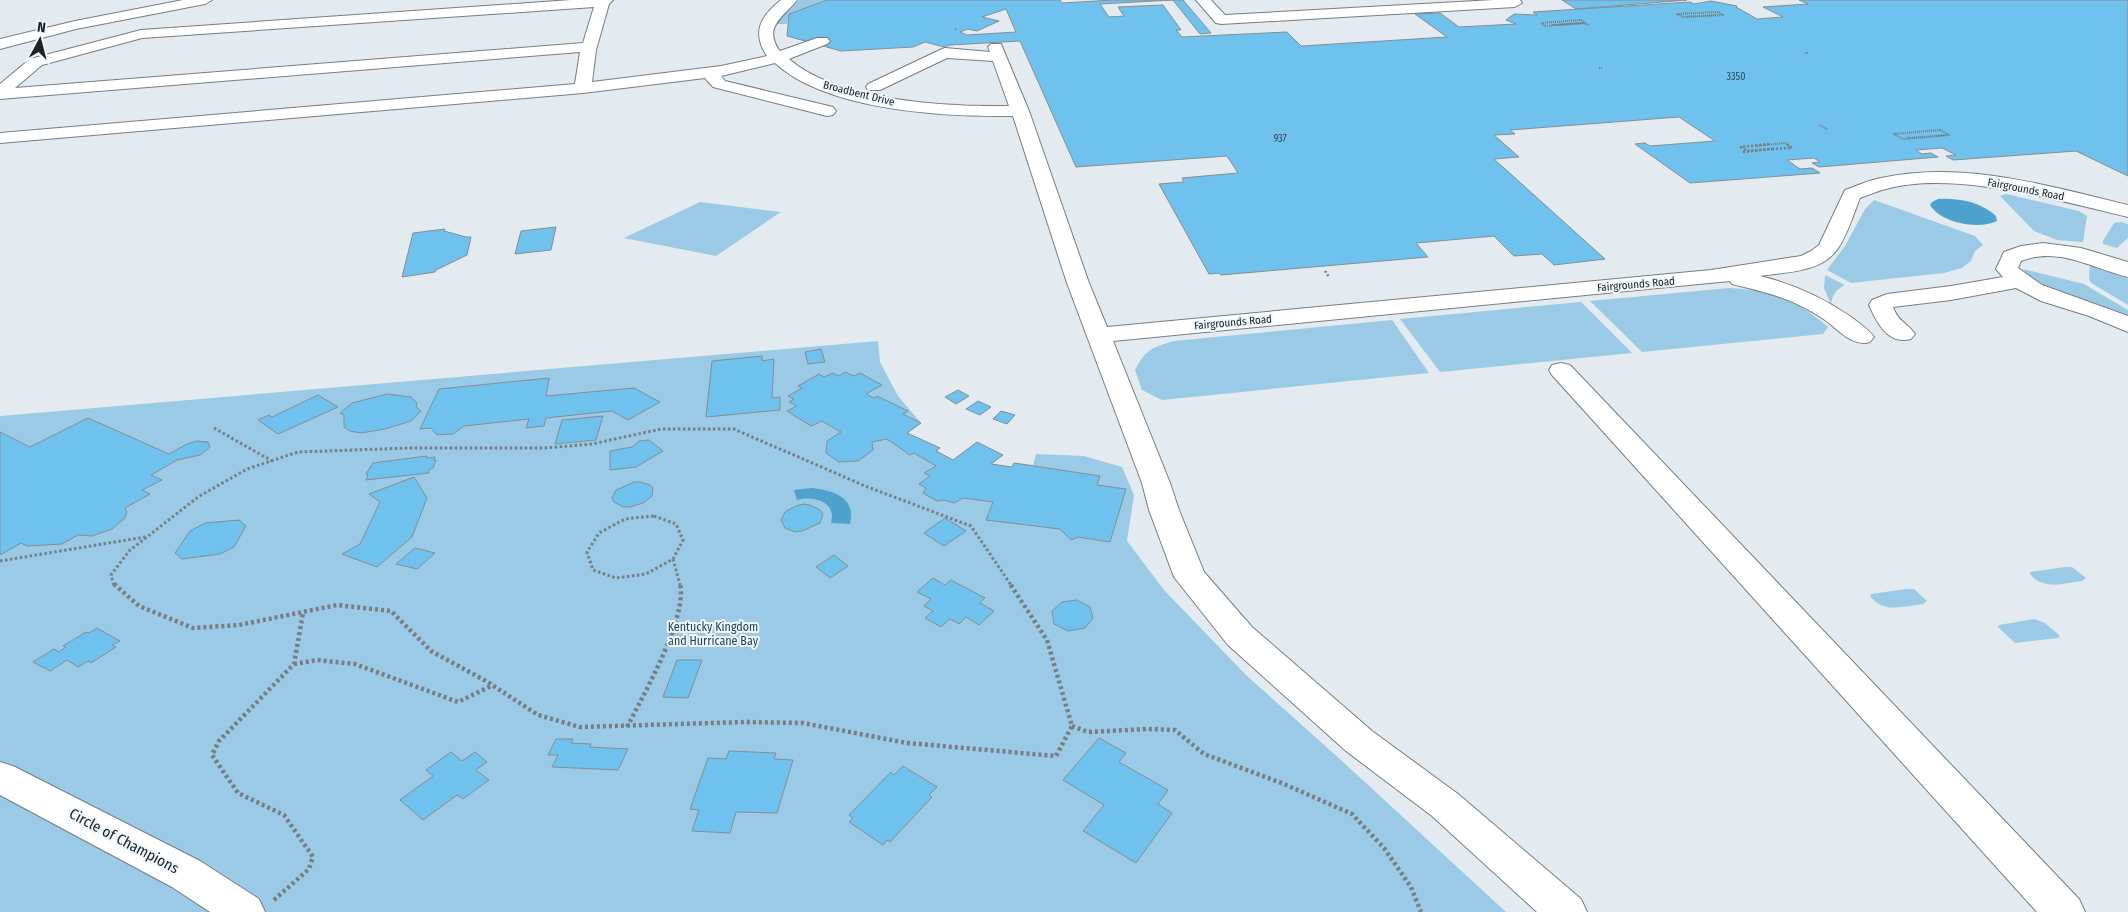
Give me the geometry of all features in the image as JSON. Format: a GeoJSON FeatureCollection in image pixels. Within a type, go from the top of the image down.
{"type":"FeatureCollection","features":[{"type":"Feature","properties":{"kind":"street"},"geometry":{"type":"LineString","coordinates":[[0,44],[33,34],[205,0]]}},
{"type":"Feature","properties":{"kind":"street"},"geometry":{"type":"LineString","coordinates":[[1203,0],[1221,20],[1515,4]]}},
{"type":"Feature","properties":{"kind":"street"},"geometry":{"type":"LineString","coordinates":[[0,93],[36,62],[141,34],[605,1],[589,47],[582,88]]}},
{"type":"Feature","properties":{"kind":"street"},"geometry":{"type":"LineString","coordinates":[[765,1],[787,2]]}},
{"type":"Feature","properties":{"kind":"street","name":"Broadbent Drive"},"geometry":{"type":"LineString","coordinates":[[787,2],[771,19],[764,33],[767,46],[776,58],[790,69],[810,80],[872,99],[912,106],[989,112],[1017,103]]}},
{"type":"Feature","properties":{"kind":"street"},"geometry":{"type":"LineString","coordinates":[[98,46],[97,40],[119,24],[143,11]]}},
{"type":"Feature","properties":{"kind":"street"},"geometry":{"type":"LineString","coordinates":[[0,30],[33,34]]}},
{"type":"Feature","properties":{"kind":"street"},"geometry":{"type":"LineString","coordinates":[[0,138],[582,88],[710,73],[776,58],[822,41]]}},
{"type":"Feature","properties":{"kind":"street"},"geometry":{"type":"LineString","coordinates":[[0,93],[589,47]]}},
{"type":"Feature","properties":{"kind":"street"},"geometry":{"type":"LineString","coordinates":[[0,52],[79,51]]}},
{"type":"Feature","properties":{"kind":"street"},"geometry":{"type":"LineString","coordinates":[[1017,103],[971,102],[911,97],[874,87],[945,53],[998,52],[1017,103],[1078,283],[1156,482],[1164,510],[1190,577],[1240,636],[1359,741],[1438,800],[1566,912]]}},
{"type":"Feature","properties":{"kind":"street"},"geometry":{"type":"LineString","coordinates":[[710,73],[719,84],[828,110]]}},
{"type":"Feature","properties":{"kind":"street"},"geometry":{"type":"LineString","coordinates":[[895,120],[912,106]]}},
{"type":"Feature","properties":{"kind":"street","name":"Fairgrounds Road"},"geometry":{"type":"LineString","coordinates":[[1098,334],[1711,277],[1806,262],[1819,256],[1828,248],[1852,194],[1867,186],[1890,180],[1931,178],[1981,181],[2128,211]]}},
{"type":"Feature","properties":{"kind":"street"},"geometry":{"type":"LineString","coordinates":[[2128,270],[2104,260],[2074,253],[2031,250],[2012,257],[2007,269],[2018,282],[2051,298],[2098,312],[2128,325]]}},
{"type":"Feature","properties":{"kind":"street"},"geometry":{"type":"LineString","coordinates":[[1806,262],[1819,294],[1828,310]]}},
{"type":"Feature","properties":{"kind":"street"},"geometry":{"type":"LineString","coordinates":[[1711,277],[1764,282],[1800,295],[1828,310],[1862,337]]}},
{"type":"Feature","properties":{"kind":"street"},"geometry":{"type":"LineString","coordinates":[[1903,334],[1890,324],[1880,305],[1887,301],[2018,282]]}},
{"type":"Feature","properties":{"kind":"street"},"geometry":{"type":"LineString","coordinates":[[1561,370],[2064,912]]}},
{"type":"Feature","properties":{"kind":"street","name":"Circle of Champions"},"geometry":{"type":"LineString","coordinates":[[0,777],[256,909]]}},
{"type":"Feature","properties":{"kind":"path"},"geometry":{"type":"LineString","coordinates":[[1686,18],[1723,15],[1718,12],[1678,14],[1686,18],[1716,15]]}},
{"type":"Feature","properties":{"kind":"path"},"geometry":{"type":"LineString","coordinates":[[1552,25],[1586,23],[1581,20],[1541,23],[1545,26],[1582,23],[1587,23],[1589,25]]}},
{"type":"Feature","properties":{"kind":"path"},"geometry":{"type":"LineString","coordinates":[[1818,125],[1825,129]]}},
{"type":"Feature","properties":{"kind":"path"},"geometry":{"type":"LineString","coordinates":[[1908,138],[1935,136],[1949,135],[1940,130],[1894,134],[1903,139],[1947,135]]}},
{"type":"Feature","properties":{"kind":"path"},"geometry":{"type":"LineString","coordinates":[[1742,152],[1752,151],[1760,150],[1770,150],[1779,149],[1792,148],[1786,144],[1741,147],[1747,151],[1762,150],[1771,150],[1780,149],[1790,148]]}},
{"type":"Feature","properties":{"kind":"path"},"geometry":{"type":"LineString","coordinates":[[1325,271],[1329,277]]}},
{"type":"Feature","properties":{"kind":"path"},"geometry":{"type":"LineString","coordinates":[[214,428],[272,461]]}},
{"type":"Feature","properties":{"kind":"path"},"geometry":{"type":"LineString","coordinates":[[661,428],[734,429],[865,486],[971,526],[1047,640],[1072,726],[1056,756],[907,743],[803,723],[746,722],[580,727],[538,715],[493,685],[431,651],[391,611],[337,605],[239,625],[193,628],[139,606],[115,587],[112,575],[129,552],[146,537],[198,497],[247,469],[298,452],[409,448],[545,448],[592,444],[661,428]]}},
{"type":"Feature","properties":{"kind":"path"},"geometry":{"type":"LineString","coordinates":[[627,727],[668,643],[682,593],[673,559],[683,540],[676,524],[654,516],[624,519],[599,533],[587,552],[593,570],[616,578],[646,574],[673,559]]}},
{"type":"Feature","properties":{"kind":"path"},"geometry":{"type":"LineString","coordinates":[[0,561],[146,537]]}},
{"type":"Feature","properties":{"kind":"path"},"geometry":{"type":"LineString","coordinates":[[256,909],[309,869],[313,856],[284,815],[238,793],[212,755],[219,741],[294,664],[303,613]]}},
{"type":"Feature","properties":{"kind":"path"},"geometry":{"type":"LineString","coordinates":[[294,664],[317,660],[355,664],[458,702],[493,685]]}},
{"type":"Feature","properties":{"kind":"path"},"geometry":{"type":"LineString","coordinates":[[1072,726],[1088,732],[1148,729],[1175,730],[1204,754],[1284,784],[1352,814],[1384,848],[1412,887],[1421,912]]}},
{"type":"Feature","properties":{"kind":"green space"},"geometry":{"type":"Polygon","coordinates":[[[799,0],[827,0],[789,14],[787,24],[776,24],[778,19],[799,0]]]}},
{"type":"Feature","properties":{"kind":"green space"},"geometry":{"type":"Polygon","coordinates":[[[2006,194],[2079,211],[2087,216],[2083,242],[2057,240],[2034,231],[2000,196],[2006,194]]]}},
{"type":"Feature","properties":{"kind":"green space"},"geometry":{"type":"Polygon","coordinates":[[[1874,200],[1975,236],[1983,245],[1975,251],[1971,261],[1962,268],[1944,273],[1851,283],[1827,270],[1845,246],[1865,209],[1874,200]]]}},
{"type":"Feature","properties":{"kind":"green space"},"geometry":{"type":"Polygon","coordinates":[[[700,202],[781,212],[716,256],[624,238],[700,202]]]}},
{"type":"Feature","properties":{"kind":"green space"},"geometry":{"type":"Polygon","coordinates":[[[2114,223],[2128,224],[2128,238],[2117,248],[2103,244],[2114,223]]]}},
{"type":"Feature","properties":{"kind":"green space"},"geometry":{"type":"Polygon","coordinates":[[[2090,262],[2128,279],[2128,305],[2091,283],[2089,279],[2090,262]]]}},
{"type":"Feature","properties":{"kind":"green space"},"geometry":{"type":"Polygon","coordinates":[[[2023,269],[2084,284],[2128,310],[2128,318],[2056,293],[2031,278],[2023,269]]]}},
{"type":"Feature","properties":{"kind":"green space"},"geometry":{"type":"Polygon","coordinates":[[[1825,275],[1845,285],[1835,292],[1831,304],[1824,288],[1825,275]]]}},
{"type":"Feature","properties":{"kind":"green space"},"geometry":{"type":"Polygon","coordinates":[[[1729,288],[1759,291],[1783,298],[1805,309],[1828,327],[1823,334],[1642,352],[1590,301],[1729,288]]]}},
{"type":"Feature","properties":{"kind":"green space"},"geometry":{"type":"Polygon","coordinates":[[[1581,302],[1632,353],[1440,372],[1400,319],[1581,302]]]}},
{"type":"Feature","properties":{"kind":"green space"},"geometry":{"type":"Polygon","coordinates":[[[1392,320],[1429,373],[1162,400],[1142,390],[1135,370],[1142,358],[1150,350],[1174,341],[1392,320]]]}},
{"type":"Feature","properties":{"kind":"green space","name":"Kentucky Kingdom and Hurricane Bay"},"geometry":{"type":"Polygon","coordinates":[[[878,341],[880,362],[898,396],[921,423],[907,433],[940,448],[937,451],[954,460],[977,442],[1003,455],[992,464],[1012,467],[1014,463],[1033,465],[1036,454],[1084,456],[1122,467],[1134,495],[1127,541],[1164,590],[1246,675],[1506,912],[0,912],[0,416],[878,341]]]}},
{"type":"Feature","properties":{"kind":"green space"},"geometry":{"type":"Polygon","coordinates":[[[2072,567],[2086,578],[2082,581],[2054,585],[2041,583],[2030,574],[2030,572],[2072,567]]]}},
{"type":"Feature","properties":{"kind":"green space"},"geometry":{"type":"Polygon","coordinates":[[[1914,589],[1927,601],[1923,604],[1894,608],[1875,602],[1870,596],[1871,594],[1914,589]]]}},
{"type":"Feature","properties":{"kind":"green space"},"geometry":{"type":"Polygon","coordinates":[[[2034,619],[2045,623],[2060,636],[2058,638],[2015,643],[1998,627],[1999,625],[2034,619]]]}},
{"type":"Feature","properties":{"kind":"shaded area"},"geometry":{"type":"Polygon","coordinates":[[[1938,199],[1962,200],[1977,204],[1996,216],[1997,221],[1989,224],[1970,225],[1951,220],[1935,211],[1930,205],[1938,199]]]}},
{"type":"Feature","properties":{"kind":"shaded area"},"geometry":{"type":"Polygon","coordinates":[[[811,488],[834,493],[846,501],[850,507],[850,524],[831,523],[831,510],[823,502],[810,499],[797,500],[794,490],[811,488]]]}},
{"type":"Feature","properties":{"kind":"building"},"geometry":{"type":"Polygon","coordinates":[[[827,0],[1060,0],[1062,3],[1113,0],[1173,0],[1100,4],[1109,17],[1124,16],[1118,7],[1163,5],[1181,30],[1176,30],[1182,37],[1287,32],[1301,46],[1447,37],[1415,14],[1440,13],[1459,27],[1516,24],[1506,20],[1514,14],[1537,15],[1533,12],[1690,2],[1694,4],[1711,1],[1737,6],[1757,19],[1783,17],[1763,7],[1808,4],[1799,0],[2128,0],[2128,176],[2076,151],[1953,160],[1946,156],[1956,155],[1942,148],[1916,150],[1922,154],[1931,153],[1938,157],[1819,167],[1812,163],[1820,162],[1814,158],[1787,160],[1800,169],[1812,168],[1820,173],[1690,183],[1635,144],[1645,143],[1650,146],[1715,141],[1679,117],[1510,130],[1515,134],[1494,135],[1519,157],[1494,159],[1605,259],[1554,265],[1542,254],[1514,256],[1494,236],[1416,243],[1428,257],[1221,275],[1219,273],[1209,274],[1159,184],[1184,182],[1182,178],[1238,173],[1227,156],[1076,167],[1020,41],[950,45],[944,47],[925,42],[913,47],[841,51],[787,36],[789,14],[827,0]],[[1006,9],[982,17],[999,21],[977,31],[968,29],[960,32],[967,35],[1016,32],[1006,9]]]}},
{"type":"Feature","properties":{"kind":"building"},"geometry":{"type":"Polygon","coordinates":[[[1173,0],[1183,0],[1211,33],[1200,34],[1173,0]]]}},
{"type":"Feature","properties":{"kind":"building"},"geometry":{"type":"Polygon","coordinates":[[[1562,0],[1687,0],[1576,9],[1562,0]]]}},
{"type":"Feature","properties":{"kind":"building"},"geometry":{"type":"Polygon","coordinates":[[[556,227],[551,250],[515,254],[521,231],[556,227]]]}},
{"type":"Feature","properties":{"kind":"building"},"geometry":{"type":"Polygon","coordinates":[[[445,229],[444,231],[471,237],[467,255],[435,272],[402,277],[413,233],[445,229]]]}},
{"type":"Feature","properties":{"kind":"building"},"geometry":{"type":"Polygon","coordinates":[[[821,349],[825,362],[808,364],[805,352],[821,349]]]}},
{"type":"Feature","properties":{"kind":"building"},"geometry":{"type":"Polygon","coordinates":[[[762,356],[762,361],[774,359],[772,398],[780,397],[780,410],[706,417],[712,361],[762,356]]]}},
{"type":"Feature","properties":{"kind":"building"},"geometry":{"type":"Polygon","coordinates":[[[845,372],[854,376],[860,373],[882,385],[866,394],[874,398],[877,396],[908,411],[903,414],[921,423],[907,433],[940,448],[936,451],[953,460],[977,442],[1003,455],[991,464],[1012,467],[1014,463],[1100,476],[1097,485],[1126,489],[1110,542],[1078,537],[1071,540],[1060,529],[986,520],[993,502],[963,498],[954,503],[944,500],[937,501],[923,493],[926,488],[919,484],[930,476],[924,473],[936,466],[914,453],[910,455],[887,439],[872,442],[873,450],[858,461],[839,462],[826,453],[827,441],[841,432],[822,421],[811,426],[787,411],[797,406],[789,402],[794,399],[788,396],[802,388],[798,386],[819,374],[824,377],[833,373],[839,376],[845,372]]]}},
{"type":"Feature","properties":{"kind":"building"},"geometry":{"type":"Polygon","coordinates":[[[549,378],[546,396],[634,388],[660,402],[628,420],[612,411],[546,418],[544,426],[526,428],[529,419],[464,426],[453,434],[437,435],[431,428],[420,429],[439,389],[549,378]]]}},
{"type":"Feature","properties":{"kind":"building"},"geometry":{"type":"Polygon","coordinates":[[[958,390],[969,396],[956,404],[945,397],[958,390]]]}},
{"type":"Feature","properties":{"kind":"building"},"geometry":{"type":"Polygon","coordinates":[[[387,394],[411,397],[417,403],[416,407],[421,411],[411,421],[385,429],[361,433],[350,431],[344,427],[344,415],[340,413],[352,403],[387,394]]]}},
{"type":"Feature","properties":{"kind":"building"},"geometry":{"type":"Polygon","coordinates":[[[318,395],[338,407],[278,434],[258,420],[269,415],[272,417],[318,395]]]}},
{"type":"Feature","properties":{"kind":"building"},"geometry":{"type":"Polygon","coordinates":[[[978,401],[991,407],[980,415],[966,409],[978,401]]]}},
{"type":"Feature","properties":{"kind":"building"},"geometry":{"type":"Polygon","coordinates":[[[1001,411],[1015,415],[1007,424],[993,419],[1001,411]]]}},
{"type":"Feature","properties":{"kind":"building"},"geometry":{"type":"Polygon","coordinates":[[[603,416],[596,440],[555,444],[562,420],[603,416]]]}},
{"type":"Feature","properties":{"kind":"building"},"geometry":{"type":"Polygon","coordinates":[[[88,418],[169,454],[197,441],[208,442],[210,447],[200,455],[177,460],[151,475],[162,480],[142,490],[150,494],[125,508],[127,512],[125,518],[112,529],[92,536],[78,535],[62,544],[27,546],[21,543],[0,555],[0,432],[30,447],[88,418]]]}},
{"type":"Feature","properties":{"kind":"building"},"geometry":{"type":"Polygon","coordinates":[[[649,440],[663,451],[636,467],[610,470],[610,451],[632,447],[639,441],[649,440]]]}},
{"type":"Feature","properties":{"kind":"building"},"geometry":{"type":"Polygon","coordinates":[[[427,456],[427,458],[435,457],[434,460],[436,460],[433,468],[428,473],[366,480],[368,474],[366,474],[373,463],[427,456]]]}},
{"type":"Feature","properties":{"kind":"building"},"geometry":{"type":"Polygon","coordinates":[[[414,477],[427,498],[412,537],[377,567],[342,554],[360,544],[380,502],[369,494],[414,477]]]}},
{"type":"Feature","properties":{"kind":"building"},"geometry":{"type":"Polygon","coordinates":[[[634,482],[650,485],[653,488],[652,496],[643,503],[630,507],[623,507],[614,502],[612,498],[616,490],[634,482]]]}},
{"type":"Feature","properties":{"kind":"building"},"geometry":{"type":"Polygon","coordinates":[[[803,504],[820,510],[823,514],[820,523],[795,532],[785,528],[781,520],[785,512],[803,504]]]}},
{"type":"Feature","properties":{"kind":"building"},"geometry":{"type":"Polygon","coordinates":[[[945,518],[966,531],[944,546],[924,533],[945,518]]]}},
{"type":"Feature","properties":{"kind":"building"},"geometry":{"type":"Polygon","coordinates":[[[239,520],[246,526],[234,547],[220,554],[182,559],[175,553],[190,531],[205,523],[239,520]]]}},
{"type":"Feature","properties":{"kind":"building"},"geometry":{"type":"Polygon","coordinates":[[[415,548],[435,553],[417,569],[396,564],[415,548]]]}},
{"type":"Feature","properties":{"kind":"building"},"geometry":{"type":"Polygon","coordinates":[[[834,555],[848,566],[830,578],[816,567],[834,555]]]}},
{"type":"Feature","properties":{"kind":"building"},"geometry":{"type":"Polygon","coordinates":[[[933,578],[945,585],[951,580],[985,598],[980,603],[994,611],[979,625],[966,617],[959,624],[950,619],[941,627],[925,618],[933,611],[924,606],[931,599],[917,592],[933,578]]]}},
{"type":"Feature","properties":{"kind":"building"},"geometry":{"type":"Polygon","coordinates":[[[1077,600],[1090,607],[1093,618],[1085,628],[1068,631],[1054,624],[1052,611],[1062,602],[1077,600]]]}},
{"type":"Feature","properties":{"kind":"building"},"geometry":{"type":"Polygon","coordinates":[[[97,628],[120,641],[112,645],[116,647],[91,663],[88,661],[78,667],[67,660],[50,671],[33,662],[54,649],[59,652],[66,647],[63,646],[86,632],[89,633],[97,628]]]}},
{"type":"Feature","properties":{"kind":"building"},"geometry":{"type":"Polygon","coordinates":[[[677,660],[702,660],[688,698],[663,697],[677,660]]]}},
{"type":"Feature","properties":{"kind":"building"},"geometry":{"type":"Polygon","coordinates":[[[1099,738],[1126,753],[1119,762],[1168,790],[1158,804],[1172,813],[1136,863],[1083,831],[1104,805],[1063,780],[1099,738]]]}},
{"type":"Feature","properties":{"kind":"building"},"geometry":{"type":"Polygon","coordinates":[[[556,739],[573,739],[571,743],[591,744],[590,747],[628,749],[618,770],[552,767],[558,755],[548,755],[556,739]]]}},
{"type":"Feature","properties":{"kind":"building"},"geometry":{"type":"Polygon","coordinates":[[[729,751],[776,753],[774,759],[793,760],[777,813],[736,812],[730,833],[692,831],[699,810],[690,809],[708,758],[726,759],[729,751]]]}},
{"type":"Feature","properties":{"kind":"building"},"geometry":{"type":"Polygon","coordinates":[[[451,752],[462,761],[475,752],[487,762],[476,770],[489,780],[463,799],[457,795],[423,820],[400,800],[433,776],[426,770],[451,752]]]}},
{"type":"Feature","properties":{"kind":"building"},"geometry":{"type":"Polygon","coordinates":[[[903,766],[937,787],[929,795],[932,797],[890,842],[887,840],[883,845],[849,822],[853,818],[849,815],[891,772],[894,775],[903,766]]]}}]}
